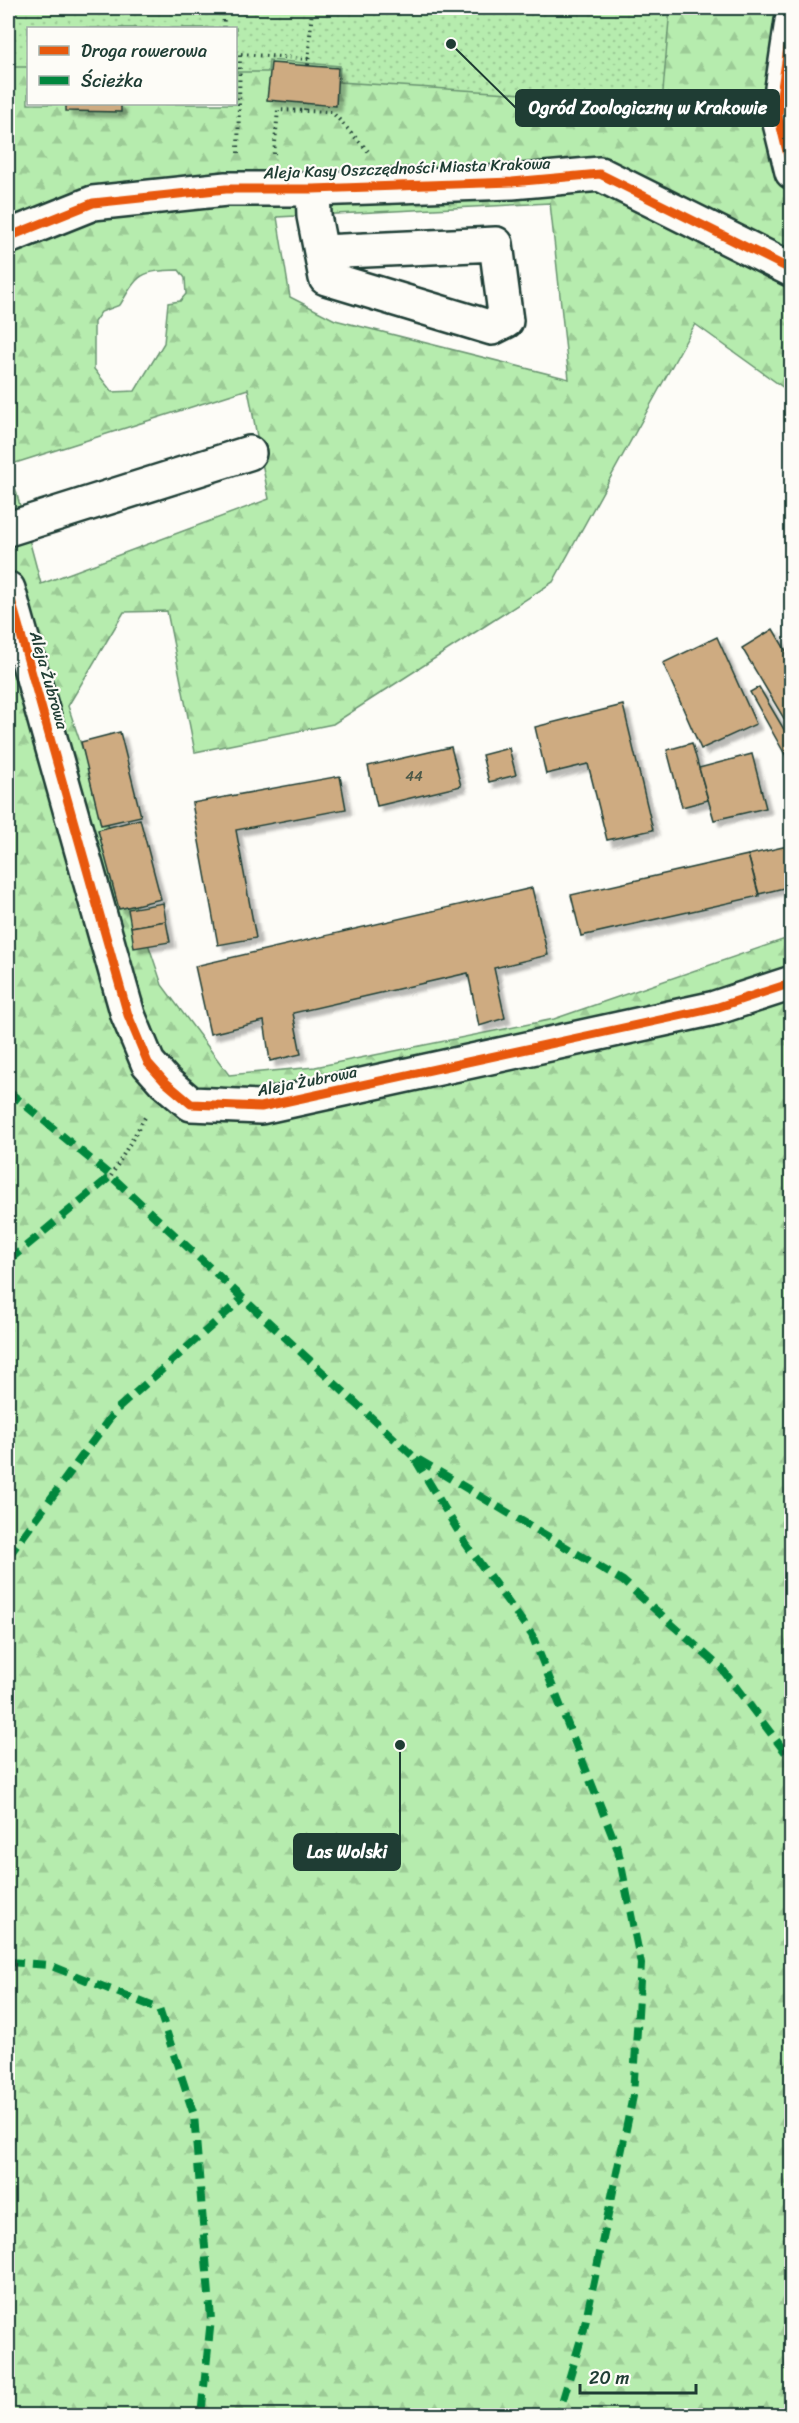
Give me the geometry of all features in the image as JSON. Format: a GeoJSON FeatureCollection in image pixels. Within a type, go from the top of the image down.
{"type":"FeatureCollection","features":[{"type":"Feature","properties":{"kind":"street"},"geometry":{"type":"LineString","coordinates":[[792,21],[778,115],[792,172]]}},
{"type":"Feature","properties":{"kind":"street","name":"Aleja Kasy Oszczędności Miasta Krakowa"},"geometry":{"type":"LineString","coordinates":[[8,237],[93,203],[226,189],[313,189],[512,182],[600,174],[792,270]]}},
{"type":"Feature","properties":{"kind":"street"},"geometry":{"type":"LineString","coordinates":[[313,189],[314,216],[326,278],[492,328],[506,321],[496,244],[322,252]]}},
{"type":"Feature","properties":{"kind":"street"},"geometry":{"type":"LineString","coordinates":[[8,529],[249,453]]}},
{"type":"Feature","properties":{"kind":"street","name":"Aleja Żubrowa"},"geometry":{"type":"LineString","coordinates":[[8,589],[128,1015],[148,1063],[165,1082],[191,1104],[261,1107],[715,1008],[792,984]]}},
{"type":"Feature","properties":{"kind":"path"},"geometry":{"type":"LineString","coordinates":[[224,8],[224,27]]}},
{"type":"Feature","properties":{"kind":"path"},"geometry":{"type":"LineString","coordinates":[[308,65],[312,8]]}},
{"type":"Feature","properties":{"kind":"path"},"geometry":{"type":"LineString","coordinates":[[238,165],[240,83],[238,52],[309,59]]}},
{"type":"Feature","properties":{"kind":"path"},"geometry":{"type":"LineString","coordinates":[[305,110],[306,103]]}},
{"type":"Feature","properties":{"kind":"path"},"geometry":{"type":"LineString","coordinates":[[272,188],[278,110],[332,112],[375,158]]}},
{"type":"Feature","properties":{"kind":"path"},"geometry":{"type":"LineString","coordinates":[[111,1176],[165,1082]]}},
{"type":"Feature","properties":{"kind":"green space"},"geometry":{"type":"Polygon","coordinates":[[[8,8],[791,8],[791,393],[695,324],[553,582],[333,724],[195,752],[167,611],[124,612],[68,706],[162,985],[229,1075],[315,1067],[554,1019],[791,937],[791,2415],[8,2416],[8,8]],[[550,203],[277,217],[290,297],[335,320],[569,379],[550,203]],[[179,270],[156,271],[142,276],[132,286],[120,305],[101,312],[94,322],[94,369],[112,392],[135,391],[164,343],[168,303],[180,301],[186,294],[185,278],[179,270]],[[248,389],[9,465],[41,584],[269,499],[248,389]]]}},
{"type":"Feature","properties":{"kind":"green space"},"geometry":{"type":"Polygon","coordinates":[[[8,8],[670,8],[662,103],[339,82],[340,66],[269,60],[268,72],[237,72],[237,27],[27,27],[27,67],[8,67],[8,8]]]}},
{"type":"Feature","properties":{"kind":"building"},"geometry":{"type":"Polygon","coordinates":[[[271,63],[338,68],[336,106],[267,100],[271,63]]]}},
{"type":"Feature","properties":{"kind":"building"},"geometry":{"type":"Polygon","coordinates":[[[66,105],[121,105],[121,112],[66,111],[66,105]]]}},
{"type":"Feature","properties":{"kind":"building"},"geometry":{"type":"Polygon","coordinates":[[[773,629],[792,661],[792,732],[742,648],[773,629]]]}},
{"type":"Feature","properties":{"kind":"building"},"geometry":{"type":"Polygon","coordinates":[[[717,637],[756,724],[701,749],[663,663],[717,637]]]}},
{"type":"Feature","properties":{"kind":"building"},"geometry":{"type":"Polygon","coordinates":[[[759,687],[792,743],[792,767],[750,692],[759,687]]]}},
{"type":"Feature","properties":{"kind":"building"},"geometry":{"type":"Polygon","coordinates":[[[623,705],[653,830],[607,840],[588,764],[546,774],[535,727],[623,705]]]}},
{"type":"Feature","properties":{"kind":"building"},"geometry":{"type":"Polygon","coordinates":[[[120,732],[141,816],[101,825],[81,742],[120,732]]]}},
{"type":"Feature","properties":{"kind":"building"},"geometry":{"type":"Polygon","coordinates":[[[692,743],[708,800],[682,807],[667,750],[692,743]]]}},
{"type":"Feature","properties":{"kind":"building"},"geometry":{"type":"Polygon","coordinates":[[[451,747],[461,786],[377,806],[368,766],[451,747]]]}},
{"type":"Feature","properties":{"kind":"building"},"geometry":{"type":"Polygon","coordinates":[[[509,748],[516,775],[489,782],[482,755],[509,748]]]}},
{"type":"Feature","properties":{"kind":"building"},"geometry":{"type":"Polygon","coordinates":[[[752,754],[766,808],[714,820],[699,768],[752,754]]]}},
{"type":"Feature","properties":{"kind":"building"},"geometry":{"type":"Polygon","coordinates":[[[340,776],[346,809],[236,830],[256,938],[218,945],[192,803],[340,776]]]}},
{"type":"Feature","properties":{"kind":"building"},"geometry":{"type":"Polygon","coordinates":[[[140,819],[161,899],[119,909],[98,830],[140,819]]]}},
{"type":"Feature","properties":{"kind":"building"},"geometry":{"type":"Polygon","coordinates":[[[792,845],[792,886],[759,894],[748,855],[792,845]]]}},
{"type":"Feature","properties":{"kind":"building"},"geometry":{"type":"Polygon","coordinates":[[[748,855],[759,896],[581,936],[571,895],[748,855]]]}},
{"type":"Feature","properties":{"kind":"building"},"geometry":{"type":"Polygon","coordinates":[[[532,888],[548,955],[494,968],[505,1018],[479,1026],[468,973],[293,1013],[301,1054],[270,1061],[264,1021],[210,1034],[195,966],[532,888]]]}},
{"type":"Feature","properties":{"kind":"building"},"geometry":{"type":"Polygon","coordinates":[[[163,903],[166,921],[131,927],[128,909],[163,903]]]}},
{"type":"Feature","properties":{"kind":"building"},"geometry":{"type":"Polygon","coordinates":[[[166,921],[170,942],[134,948],[131,927],[166,921]]]}},
{"type":"Feature","properties":{"kind":"marked path"},"geometry":{"type":"LineString","coordinates":[[8,1091],[111,1176],[414,1457],[623,1581],[722,1669],[792,1761]]}},
{"type":"Feature","properties":{"kind":"marked path"},"geometry":{"type":"LineString","coordinates":[[8,1261],[111,1176]]}},
{"type":"Feature","properties":{"kind":"marked path"},"geometry":{"type":"LineString","coordinates":[[8,1557],[115,1411],[243,1298]]}},
{"type":"Feature","properties":{"kind":"marked path"},"geometry":{"type":"LineString","coordinates":[[415,1459],[466,1544],[532,1635],[618,1850],[641,1964],[633,2096],[584,2329],[558,2416]]}},
{"type":"Feature","properties":{"kind":"marked path"},"geometry":{"type":"LineString","coordinates":[[8,1962],[49,1965],[159,2009],[194,2115],[211,2319],[201,2416]]}},
{"type":"Feature","properties":{"kind":"cycle path"},"geometry":{"type":"LineString","coordinates":[[792,21],[778,115],[792,172]]}},
{"type":"Feature","properties":{"kind":"cycle path"},"geometry":{"type":"LineString","coordinates":[[8,237],[93,203],[226,189],[313,189],[512,182],[600,174],[792,270]]}},
{"type":"Feature","properties":{"kind":"cycle path"},"geometry":{"type":"LineString","coordinates":[[8,589],[128,1015],[148,1063],[165,1082],[191,1104],[261,1107],[715,1008],[792,983]]}},
{"type":"Feature","properties":{"kind":"place","name":"Ogród Zoologiczny w Krakowie"},"geometry":{"type":"Point","coordinates":[451,44]}},
{"type":"Feature","properties":{"kind":"place","name":"Las Wolski"},"geometry":{"type":"Point","coordinates":[400,1745]}}]}
